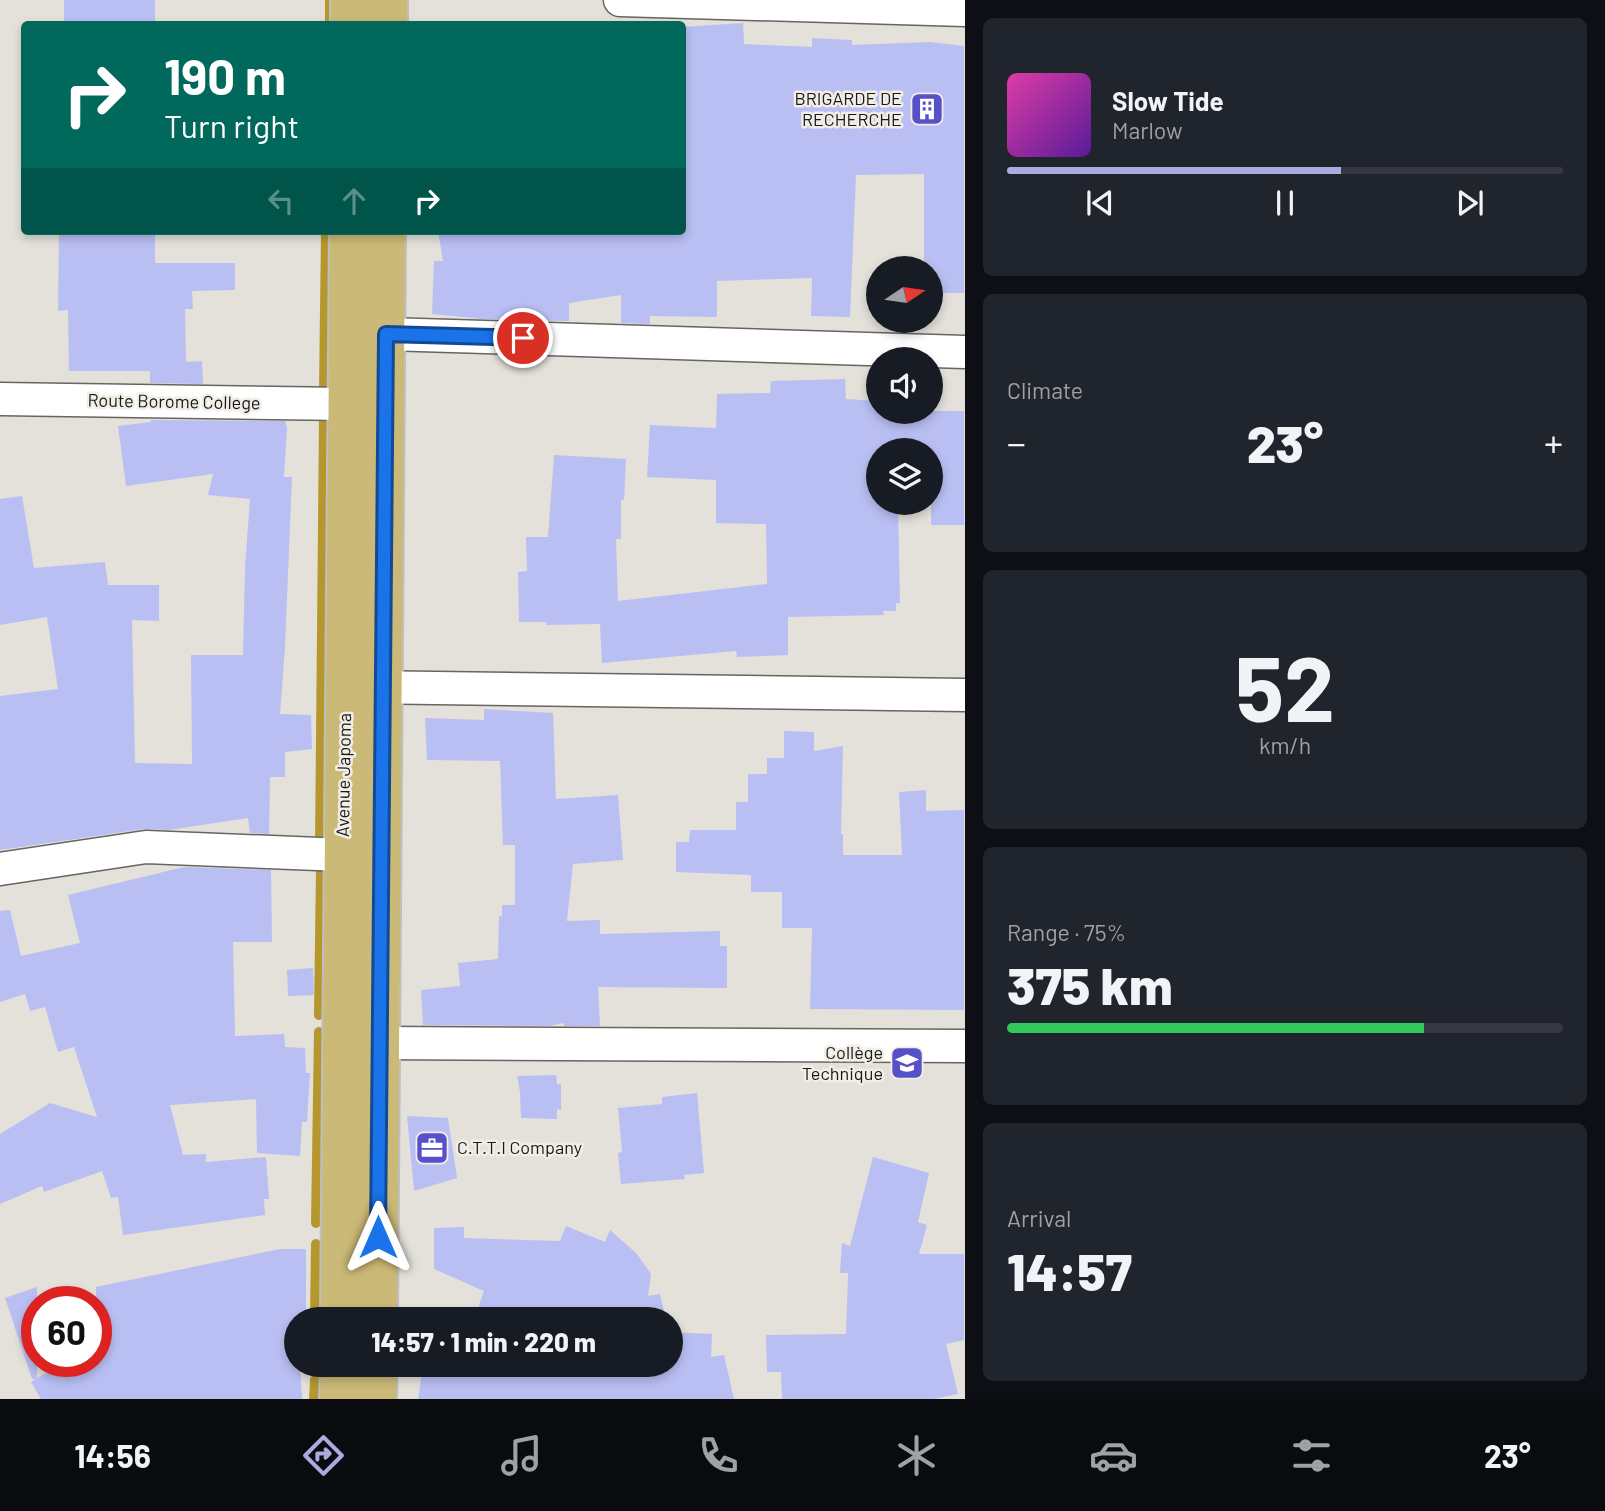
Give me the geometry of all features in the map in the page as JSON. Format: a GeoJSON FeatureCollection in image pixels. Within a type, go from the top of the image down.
{"type":"FeatureCollection","features":[{"type":"Feature","properties":{"kind":"main road"},"geometry":{"type":"LineString","coordinates":[[350,0],[350,21]]}},
{"type":"Feature","properties":{"kind":"main road"},"geometry":{"type":"LineString","coordinates":[[387,21],[388,0]]}},
{"type":"Feature","properties":{"kind":"main road","name":"Avenue Japoma"},"geometry":{"type":"LineString","coordinates":[[340,1307],[349,235]]}},
{"type":"Feature","properties":{"kind":"main road"},"geometry":{"type":"LineString","coordinates":[[378,1307],[386,235]]}},
{"type":"Feature","properties":{"kind":"main road"},"geometry":{"type":"LineString","coordinates":[[339,1399],[340,1377]]}},
{"type":"Feature","properties":{"kind":"main road"},"geometry":{"type":"LineString","coordinates":[[377,1377],[377,1399]]}},
{"type":"Feature","properties":{"kind":"street"},"geometry":{"type":"LineString","coordinates":[[620,0],[964,10]]}},
{"type":"Feature","properties":{"kind":"street"},"geometry":{"type":"LineString","coordinates":[[386,334],[964,352]]}},
{"type":"Feature","properties":{"kind":"street","name":"Route Borome College"},"geometry":{"type":"LineString","coordinates":[[0,399],[348,404]]}},
{"type":"Feature","properties":{"kind":"street"},"geometry":{"type":"LineString","coordinates":[[345,687],[964,695]]}},
{"type":"Feature","properties":{"kind":"street"},"geometry":{"type":"LineString","coordinates":[[0,869],[146,847],[342,855]]}},
{"type":"Feature","properties":{"kind":"street"},"geometry":{"type":"LineString","coordinates":[[379,1043],[964,1046]]}},
{"type":"Feature","properties":{"kind":"building"},"geometry":{"type":"Polygon","coordinates":[[[64,0],[155,0],[155,21],[64,21],[64,0]]]}},
{"type":"Feature","properties":{"kind":"building"},"geometry":{"type":"Polygon","coordinates":[[[743,23],[744,44],[812,47],[812,38],[852,40],[852,45],[930,42],[964,46],[964,293],[943,293],[943,256],[924,256],[924,174],[856,175],[850,317],[811,316],[812,278],[717,281],[717,317],[650,316],[650,324],[621,323],[621,295],[569,303],[569,321],[482,319],[432,314],[434,261],[443,261],[439,235],[686,235],[686,27],[743,23]]]}},
{"type":"Feature","properties":{"kind":"building"},"geometry":{"type":"Polygon","coordinates":[[[59,235],[155,235],[155,263],[235,263],[235,290],[192,291],[193,309],[185,309],[186,362],[202,361],[203,384],[150,383],[150,371],[69,371],[68,310],[58,311],[59,235]]]}},
{"type":"Feature","properties":{"kind":"building"},"geometry":{"type":"Polygon","coordinates":[[[845,379],[846,399],[866,400],[866,424],[943,424],[943,411],[964,411],[964,525],[931,525],[931,515],[943,515],[943,438],[866,438],[866,515],[898,515],[900,603],[896,603],[896,611],[883,611],[884,615],[788,617],[788,655],[737,657],[736,651],[602,663],[600,624],[546,625],[546,622],[519,622],[518,572],[527,571],[526,537],[548,537],[554,455],[626,459],[624,500],[621,500],[621,539],[616,539],[618,601],[767,584],[766,524],[716,523],[716,480],[647,477],[650,425],[716,428],[717,394],[770,393],[771,381],[845,379]]]}},
{"type":"Feature","properties":{"kind":"building"},"geometry":{"type":"Polygon","coordinates":[[[151,420],[285,421],[287,428],[284,477],[292,477],[280,714],[311,715],[312,749],[285,752],[285,777],[270,777],[269,834],[250,833],[248,818],[169,830],[144,829],[0,850],[0,696],[58,689],[47,617],[0,625],[0,499],[22,496],[34,568],[105,562],[108,585],[159,585],[159,621],[132,620],[135,763],[192,764],[191,655],[243,655],[250,499],[208,495],[213,474],[126,486],[118,426],[151,420]]]}},
{"type":"Feature","properties":{"kind":"building"},"geometry":{"type":"Polygon","coordinates":[[[484,709],[553,713],[556,799],[618,795],[623,860],[573,864],[567,921],[600,920],[600,934],[720,931],[720,946],[727,946],[727,988],[598,987],[600,1026],[564,1026],[564,1023],[549,1026],[423,1025],[421,990],[460,986],[458,963],[498,959],[499,916],[502,916],[502,905],[515,905],[515,845],[503,845],[500,761],[427,760],[425,718],[484,720],[484,709]]]}},
{"type":"Feature","properties":{"kind":"building"},"geometry":{"type":"Polygon","coordinates":[[[784,731],[814,732],[814,751],[843,746],[843,855],[902,855],[899,792],[926,790],[926,811],[964,810],[964,1010],[810,1009],[812,928],[782,928],[782,892],[751,892],[751,875],[676,872],[676,842],[689,842],[690,830],[736,830],[736,802],[748,802],[748,774],[767,774],[767,758],[784,758],[784,731]]]}},
{"type":"Feature","properties":{"kind":"building"},"geometry":{"type":"Polygon","coordinates":[[[184,867],[271,870],[272,942],[233,942],[235,1036],[284,1034],[285,1047],[305,1048],[306,1073],[310,1073],[307,1122],[302,1122],[300,1156],[257,1153],[256,1099],[170,1105],[183,1155],[206,1154],[206,1162],[266,1157],[269,1199],[264,1199],[265,1215],[123,1235],[118,1197],[111,1198],[102,1171],[44,1192],[42,1186],[0,1204],[0,1134],[50,1103],[97,1117],[74,1047],[58,1052],[45,1007],[30,1011],[25,994],[0,1002],[0,911],[10,910],[21,956],[80,943],[68,895],[184,867]]]}},
{"type":"Feature","properties":{"kind":"building"},"geometry":{"type":"Polygon","coordinates":[[[313,968],[314,995],[288,996],[287,970],[313,968]]]}},
{"type":"Feature","properties":{"kind":"building"},"geometry":{"type":"Polygon","coordinates":[[[556,1075],[557,1084],[561,1084],[561,1110],[557,1109],[557,1119],[521,1118],[517,1076],[556,1075]]]}},
{"type":"Feature","properties":{"kind":"building"},"geometry":{"type":"Polygon","coordinates":[[[697,1093],[704,1173],[684,1175],[685,1179],[621,1184],[618,1153],[622,1152],[618,1108],[662,1104],[662,1097],[697,1093]]]}},
{"type":"Feature","properties":{"kind":"building","name":"C.T.T.I Company"},"geometry":{"type":"Polygon","coordinates":[[[407,1116],[448,1118],[457,1178],[414,1191],[407,1116]]]}},
{"type":"Feature","properties":{"kind":"building"},"geometry":{"type":"Polygon","coordinates":[[[873,1157],[929,1173],[918,1222],[927,1225],[919,1254],[964,1254],[964,1340],[946,1344],[958,1394],[933,1399],[782,1399],[781,1372],[767,1372],[766,1335],[846,1334],[848,1273],[840,1273],[842,1243],[850,1246],[873,1157]]]}},
{"type":"Feature","properties":{"kind":"building"},"geometry":{"type":"Polygon","coordinates":[[[566,1226],[605,1242],[610,1230],[637,1254],[651,1274],[648,1296],[660,1294],[663,1307],[478,1307],[484,1291],[434,1269],[434,1228],[464,1227],[464,1238],[560,1241],[566,1226]]]}},
{"type":"Feature","properties":{"kind":"building"},"geometry":{"type":"Polygon","coordinates":[[[280,1249],[306,1249],[306,1307],[284,1307],[284,1377],[301,1377],[302,1399],[41,1399],[31,1382],[36,1379],[31,1377],[112,1377],[112,1286],[101,1286],[280,1249]]]}},
{"type":"Feature","properties":{"kind":"building"},"geometry":{"type":"Polygon","coordinates":[[[21,1292],[21,1346],[5,1298],[21,1292]]]}},
{"type":"Feature","properties":{"kind":"building"},"geometry":{"type":"Polygon","coordinates":[[[683,1333],[712,1334],[711,1357],[724,1355],[734,1399],[418,1399],[421,1377],[683,1377],[683,1333]]]}},
{"type":"Feature","properties":{"kind":"waterway"},"geometry":{"type":"LineString","coordinates":[[330,0],[330,21]]}},
{"type":"Feature","properties":{"kind":"waterway"},"geometry":{"type":"LineString","coordinates":[[324,392],[326,235]]}},
{"type":"Feature","properties":{"kind":"waterway"},"geometry":{"type":"LineString","coordinates":[[320,846],[324,418]]}},
{"type":"Feature","properties":{"kind":"waterway"},"geometry":{"type":"LineString","coordinates":[[319,1015],[321,867]]}},
{"type":"Feature","properties":{"kind":"waterway"},"geometry":{"type":"LineString","coordinates":[[316,1223],[319,1032]]}},
{"type":"Feature","properties":{"kind":"waterway"},"geometry":{"type":"LineString","coordinates":[[315,1307],[316,1244]]}},
{"type":"Feature","properties":{"kind":"waterway"},"geometry":{"type":"LineString","coordinates":[[314,1399],[315,1380]]}},
{"type":"Feature","properties":{"kind":"place","name":"BRIGARDE DE RECHERCHE"},"geometry":{"type":"Point","coordinates":[927,109]}},
{"type":"Feature","properties":{"kind":"place","name":"Collège Technique"},"geometry":{"type":"Point","coordinates":[907,1063]}},
{"type":"Feature","properties":{"kind":"place","name":"C.T.T.I Company"},"geometry":{"type":"Point","coordinates":[432,1148]}},
{"type":"Feature","properties":{"kind":"route"},"geometry":{"type":"LineString","coordinates":[[378,1237],[386,334],[523,338]]}}]}
